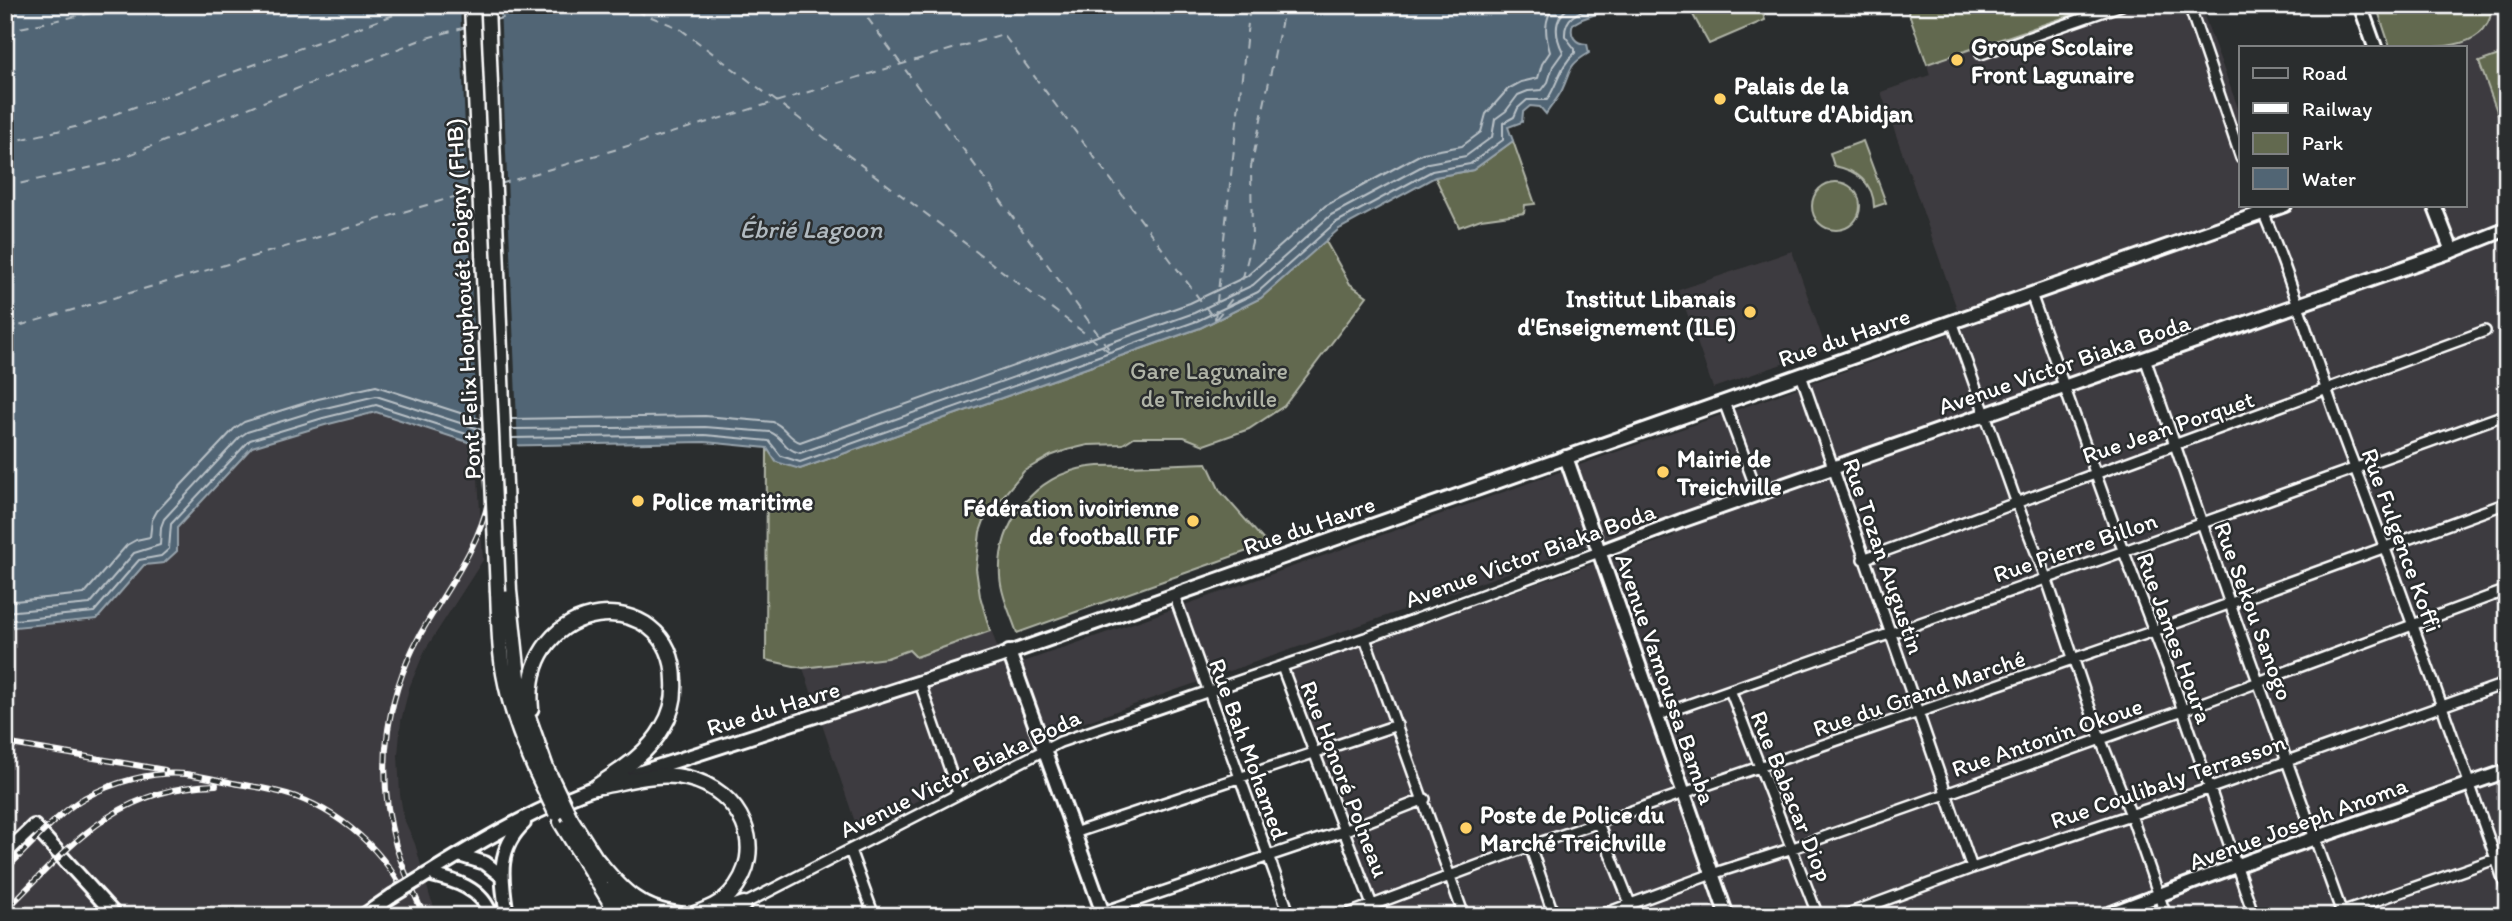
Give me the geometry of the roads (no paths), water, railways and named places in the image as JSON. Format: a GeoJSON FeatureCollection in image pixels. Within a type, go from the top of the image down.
{"type":"FeatureCollection","features":[{"type":"Feature","properties":{"kind":"main road","name":"Pont Felix Houphouét Boigny (FHB)"},"geometry":{"type":"LineString","coordinates":[[472,5],[504,591]]}},
{"type":"Feature","properties":{"kind":"main road","name":"Pont Felix Houphouét Boigny (FHB)"},"geometry":{"type":"LineString","coordinates":[[487,5],[504,591]]}},
{"type":"Feature","properties":{"kind":"main road"},"geometry":{"type":"LineString","coordinates":[[504,591],[518,677],[542,770],[565,820],[616,913]]}},
{"type":"Feature","properties":{"kind":"main road"},"geometry":{"type":"LineString","coordinates":[[504,591],[501,654],[507,685],[527,750],[542,770]]}},
{"type":"Feature","properties":{"kind":"main road"},"geometry":{"type":"LineString","coordinates":[[534,735],[530,698],[535,665],[539,654],[555,635],[579,618],[611,613],[646,625],[669,653],[674,671],[670,713],[663,729],[649,746],[631,763],[596,787]]}},
{"type":"Feature","properties":{"kind":"main road"},"geometry":{"type":"LineString","coordinates":[[596,787],[659,776],[686,778],[718,790],[739,812],[749,854],[746,869],[725,899],[692,915]]}},
{"type":"Feature","properties":{"kind":"main road"},"geometry":{"type":"LineString","coordinates":[[565,820],[596,859],[633,898],[665,912],[692,915],[727,911],[744,904]]}},
{"type":"Feature","properties":{"kind":"main road"},"geometry":{"type":"LineString","coordinates":[[596,859],[632,916]]}},
{"type":"Feature","properties":{"kind":"street"},"geometry":{"type":"LineString","coordinates":[[1981,54],[2122,5]]}},
{"type":"Feature","properties":{"kind":"street"},"geometry":{"type":"LineString","coordinates":[[2189,5],[2239,152]]}},
{"type":"Feature","properties":{"kind":"street"},"geometry":{"type":"LineString","coordinates":[[2360,5],[2375,46]]}},
{"type":"Feature","properties":{"kind":"street","name":"Rue du Havre"},"geometry":{"type":"LineString","coordinates":[[363,916],[458,855],[534,814],[596,787],[920,683],[2031,294],[2261,209],[2279,206]]}},
{"type":"Feature","properties":{"kind":"street"},"geometry":{"type":"LineString","coordinates":[[2434,206],[2452,251]]}},
{"type":"Feature","properties":{"kind":"street","name":"Rue Fulgence Koffi"},"geometry":{"type":"LineString","coordinates":[[2261,209],[2298,303],[2507,890]]}},
{"type":"Feature","properties":{"kind":"street","name":"Avenue Victor Biaka Boda"},"geometry":{"type":"LineString","coordinates":[[744,904],[1043,750],[1119,720],[1366,638],[1758,494],[2452,251],[2507,229]]}},
{"type":"Feature","properties":{"kind":"street","name":"Rue James Houra"},"geometry":{"type":"LineString","coordinates":[[2031,294],[2183,710],[2208,789],[2254,916]]}},
{"type":"Feature","properties":{"kind":"street"},"geometry":{"type":"LineString","coordinates":[[1952,321],[2166,916]]}},
{"type":"Feature","properties":{"kind":"street","name":"Rue Jean Porquet"},"geometry":{"type":"LineString","coordinates":[[1863,559],[2485,331]]}},
{"type":"Feature","properties":{"kind":"street","name":"Rue Sekou Sanogo"},"geometry":{"type":"LineString","coordinates":[[2145,358],[2315,838],[2339,915]]}},
{"type":"Feature","properties":{"kind":"street","name":"Rue Tozan Augustin"},"geometry":{"type":"LineString","coordinates":[[1801,375],[1972,868]]}},
{"type":"Feature","properties":{"kind":"street"},"geometry":{"type":"LineString","coordinates":[[1724,402],[1758,494]]}},
{"type":"Feature","properties":{"kind":"street","name":"Rue Pierre Billon"},"geometry":{"type":"LineString","coordinates":[[1656,716],[2047,580],[2507,414]]}},
{"type":"Feature","properties":{"kind":"street","name":"Avenue Vamoussa Bamba"},"geometry":{"type":"LineString","coordinates":[[1566,457],[1727,916]]}},
{"type":"Feature","properties":{"kind":"street","name":"Rue du Grand Marché"},"geometry":{"type":"LineString","coordinates":[[1343,916],[1530,846],[1919,714],[2507,503]]}},
{"type":"Feature","properties":{"kind":"street","name":"Rue Antonin Okoue"},"geometry":{"type":"LineString","coordinates":[[1598,916],[2183,710],[2507,590]]}},
{"type":"Feature","properties":{"kind":"street","name":"Rue Bah Mohamed"},"geometry":{"type":"LineString","coordinates":[[1174,595],[1290,916]]}},
{"type":"Feature","properties":{"kind":"street"},"geometry":{"type":"LineString","coordinates":[[1366,638],[1464,916]]}},
{"type":"Feature","properties":{"kind":"street"},"geometry":{"type":"LineString","coordinates":[[1009,652],[1104,914],[1267,855],[1343,831],[1424,799]]}},
{"type":"Feature","properties":{"kind":"street","name":"Rue Honoré Polneau"},"geometry":{"type":"LineString","coordinates":[[1282,667],[1372,905]]}},
{"type":"Feature","properties":{"kind":"street"},"geometry":{"type":"LineString","coordinates":[[920,683],[958,793]]}},
{"type":"Feature","properties":{"kind":"street","name":"Rue Coulibaly Terrasson"},"geometry":{"type":"LineString","coordinates":[[1842,916],[1972,868],[2208,789],[2507,683]]}},
{"type":"Feature","properties":{"kind":"street","name":"Rue Babacar Diop"},"geometry":{"type":"LineString","coordinates":[[1730,690],[1818,916]]}},
{"type":"Feature","properties":{"kind":"street"},"geometry":{"type":"LineString","coordinates":[[1074,834],[1397,725]]}},
{"type":"Feature","properties":{"kind":"street","name":"Avenue Joseph Anoma"},"geometry":{"type":"LineString","coordinates":[[2104,916],[2236,866],[2507,771]]}},
{"type":"Feature","properties":{"kind":"street"},"geometry":{"type":"LineString","coordinates":[[508,916],[502,876],[508,842],[534,814]]}},
{"type":"Feature","properties":{"kind":"street"},"geometry":{"type":"LineString","coordinates":[[1598,823],[1635,916]]}},
{"type":"Feature","properties":{"kind":"street"},"geometry":{"type":"LineString","coordinates":[[9,850],[34,826],[116,916]]}},
{"type":"Feature","properties":{"kind":"street"},"geometry":{"type":"LineString","coordinates":[[1530,846],[1554,916]]}},
{"type":"Feature","properties":{"kind":"street"},"geometry":{"type":"LineString","coordinates":[[850,850],[874,916]]}},
{"type":"Feature","properties":{"kind":"street"},"geometry":{"type":"LineString","coordinates":[[458,855],[485,863],[502,876]]}},
{"type":"Feature","properties":{"kind":"street"},"geometry":{"type":"LineString","coordinates":[[2339,915],[2507,855]]}},
{"type":"Feature","properties":{"kind":"street"},"geometry":{"type":"LineString","coordinates":[[428,874],[468,887],[482,900],[491,916]]}},
{"type":"Feature","properties":{"kind":"water","name":"Ébrié Lagoon"},"geometry":{"type":"Polygon","coordinates":[[[5,5],[1621,5],[1573,24],[1574,38],[1587,44],[1589,53],[1573,65],[1560,93],[1546,114],[1540,107],[1530,106],[1523,112],[1522,122],[1508,127],[1513,141],[1473,170],[1435,177],[1339,229],[1261,298],[1200,328],[800,469],[776,462],[767,448],[705,442],[480,446],[376,412],[252,447],[177,528],[177,551],[164,563],[144,565],[97,619],[5,628],[5,5]]]}},
{"type":"Feature","properties":{"kind":"railway"},"geometry":{"type":"LineString","coordinates":[[424,916],[396,846],[389,816],[385,758],[388,730],[402,674],[428,621],[474,543],[490,492],[473,5]]}},
{"type":"Feature","properties":{"kind":"railway"},"geometry":{"type":"LineString","coordinates":[[5,743],[165,770]]}},
{"type":"Feature","properties":{"kind":"railway"},"geometry":{"type":"LineString","coordinates":[[5,870],[53,822],[84,798],[134,779],[160,774],[186,774],[270,790],[315,805],[351,828],[367,843],[382,858],[405,894]]}},
{"type":"Feature","properties":{"kind":"railway"},"geometry":{"type":"LineString","coordinates":[[5,911],[74,843],[97,824],[122,809],[150,796],[181,788],[216,785]]}},
{"type":"Feature","properties":{"kind":"place","name":"Groupe Scolaire Front Lagunaire"},"geometry":{"type":"Point","coordinates":[1957,60]}},
{"type":"Feature","properties":{"kind":"place","name":"Palais de la Culture d'Abidjan"},"geometry":{"type":"Point","coordinates":[1720,99]}},
{"type":"Feature","properties":{"kind":"place","name":"Institut Libanais d'Enseignement (ILE)"},"geometry":{"type":"Point","coordinates":[1750,312]}},
{"type":"Feature","properties":{"kind":"place","name":"Mairie de Treichville"},"geometry":{"type":"Point","coordinates":[1663,472]}},
{"type":"Feature","properties":{"kind":"place","name":"Police maritime"},"geometry":{"type":"Point","coordinates":[638,501]}},
{"type":"Feature","properties":{"kind":"place","name":"Fédération ivoirienne de football FIF"},"geometry":{"type":"Point","coordinates":[1193,521]}},
{"type":"Feature","properties":{"kind":"place","name":"Poste de Police du Marché Treichville"},"geometry":{"type":"Point","coordinates":[1466,828]}},
{"type":"Feature","properties":{"kind":"park label","name":"Gare Lagunaire de Treichville"},"geometry":{"type":"Point","coordinates":[1209,384]}}]}
